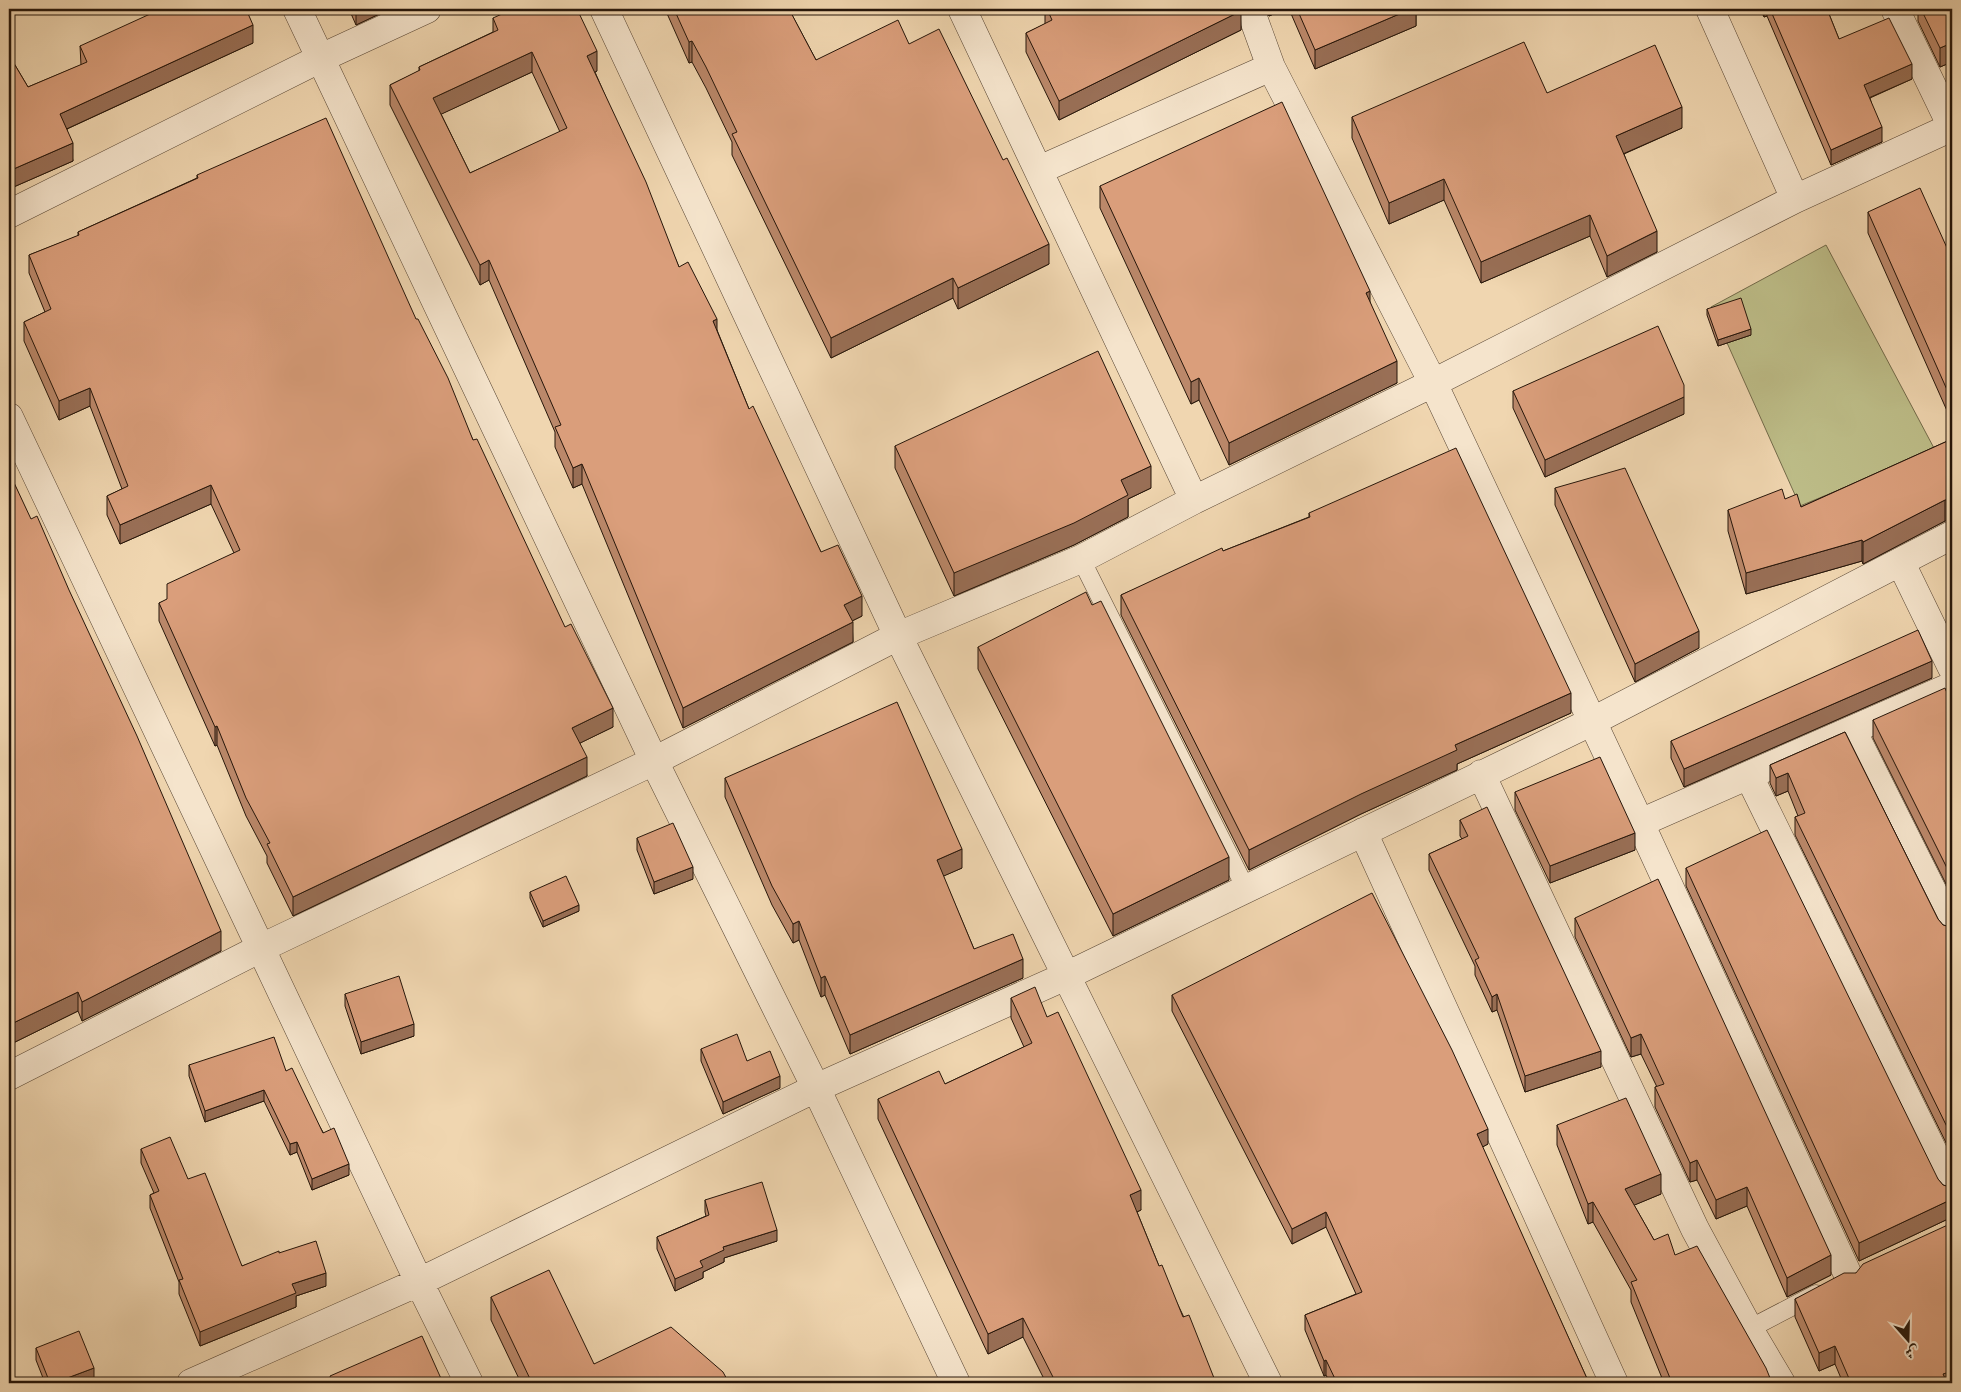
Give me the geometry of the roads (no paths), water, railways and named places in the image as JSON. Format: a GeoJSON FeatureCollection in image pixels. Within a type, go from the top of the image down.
{"type":"FeatureCollection","features":[{"type":"Feature","properties":{"kind":"street"},"geometry":{"type":"LineString","coordinates":[[297,9],[654,761],[816,1088],[956,1383]]}},
{"type":"Feature","properties":{"kind":"street"},"geometry":{"type":"LineString","coordinates":[[9,214],[321,58],[427,9]]}},
{"type":"Feature","properties":{"kind":"street"},"geometry":{"type":"LineString","coordinates":[[604,9],[898,636],[1268,1383]]}},
{"type":"Feature","properties":{"kind":"street"},"geometry":{"type":"LineString","coordinates":[[962,9],[1194,500]]}},
{"type":"Feature","properties":{"kind":"street"},"geometry":{"type":"LineString","coordinates":[[1250,9],[1271,67],[1433,383],[1591,722],[1858,1273]]}},
{"type":"Feature","properties":{"kind":"street"},"geometry":{"type":"LineString","coordinates":[[1710,9],[1795,199]]}},
{"type":"Feature","properties":{"kind":"street"},"geometry":{"type":"LineString","coordinates":[[9,1076],[261,948],[654,761],[898,636],[1081,559],[1194,500],[1433,383],[1795,199],[1952,127],[1896,9]]}},
{"type":"Feature","properties":{"kind":"street"},"geometry":{"type":"LineString","coordinates":[[1039,170],[1271,67]]}},
{"type":"Feature","properties":{"kind":"street"},"geometry":{"type":"LineString","coordinates":[[9,416],[419,1282],[469,1383]]}},
{"type":"Feature","properties":{"kind":"street"},"geometry":{"type":"LineString","coordinates":[[191,1383],[419,1282],[816,1088],[1066,976],[1591,722],[1952,535]]}},
{"type":"Feature","properties":{"kind":"street"},"geometry":{"type":"LineString","coordinates":[[1901,562],[1952,668]]}},
{"type":"Feature","properties":{"kind":"street"},"geometry":{"type":"LineString","coordinates":[[1640,823],[1952,686]]}},
{"type":"Feature","properties":{"kind":"street"},"geometry":{"type":"LineString","coordinates":[[1852,730],[1952,930]]}},
{"type":"Feature","properties":{"kind":"street"},"geometry":{"type":"LineString","coordinates":[[1481,774],[1695,1229],[1749,1329],[1781,1383]]}},
{"type":"Feature","properties":{"kind":"street"},"geometry":{"type":"LineString","coordinates":[[1749,776],[1952,1190]]}},
{"type":"Feature","properties":{"kind":"street"},"geometry":{"type":"LineString","coordinates":[[1363,832],[1614,1383]]}},
{"type":"Feature","properties":{"kind":"lane"},"geometry":{"type":"LineString","coordinates":[[1081,559],[1246,889]]}},
{"type":"Feature","properties":{"kind":"lane"},"geometry":{"type":"LineString","coordinates":[[1749,1329],[1858,1273]]}}]}
